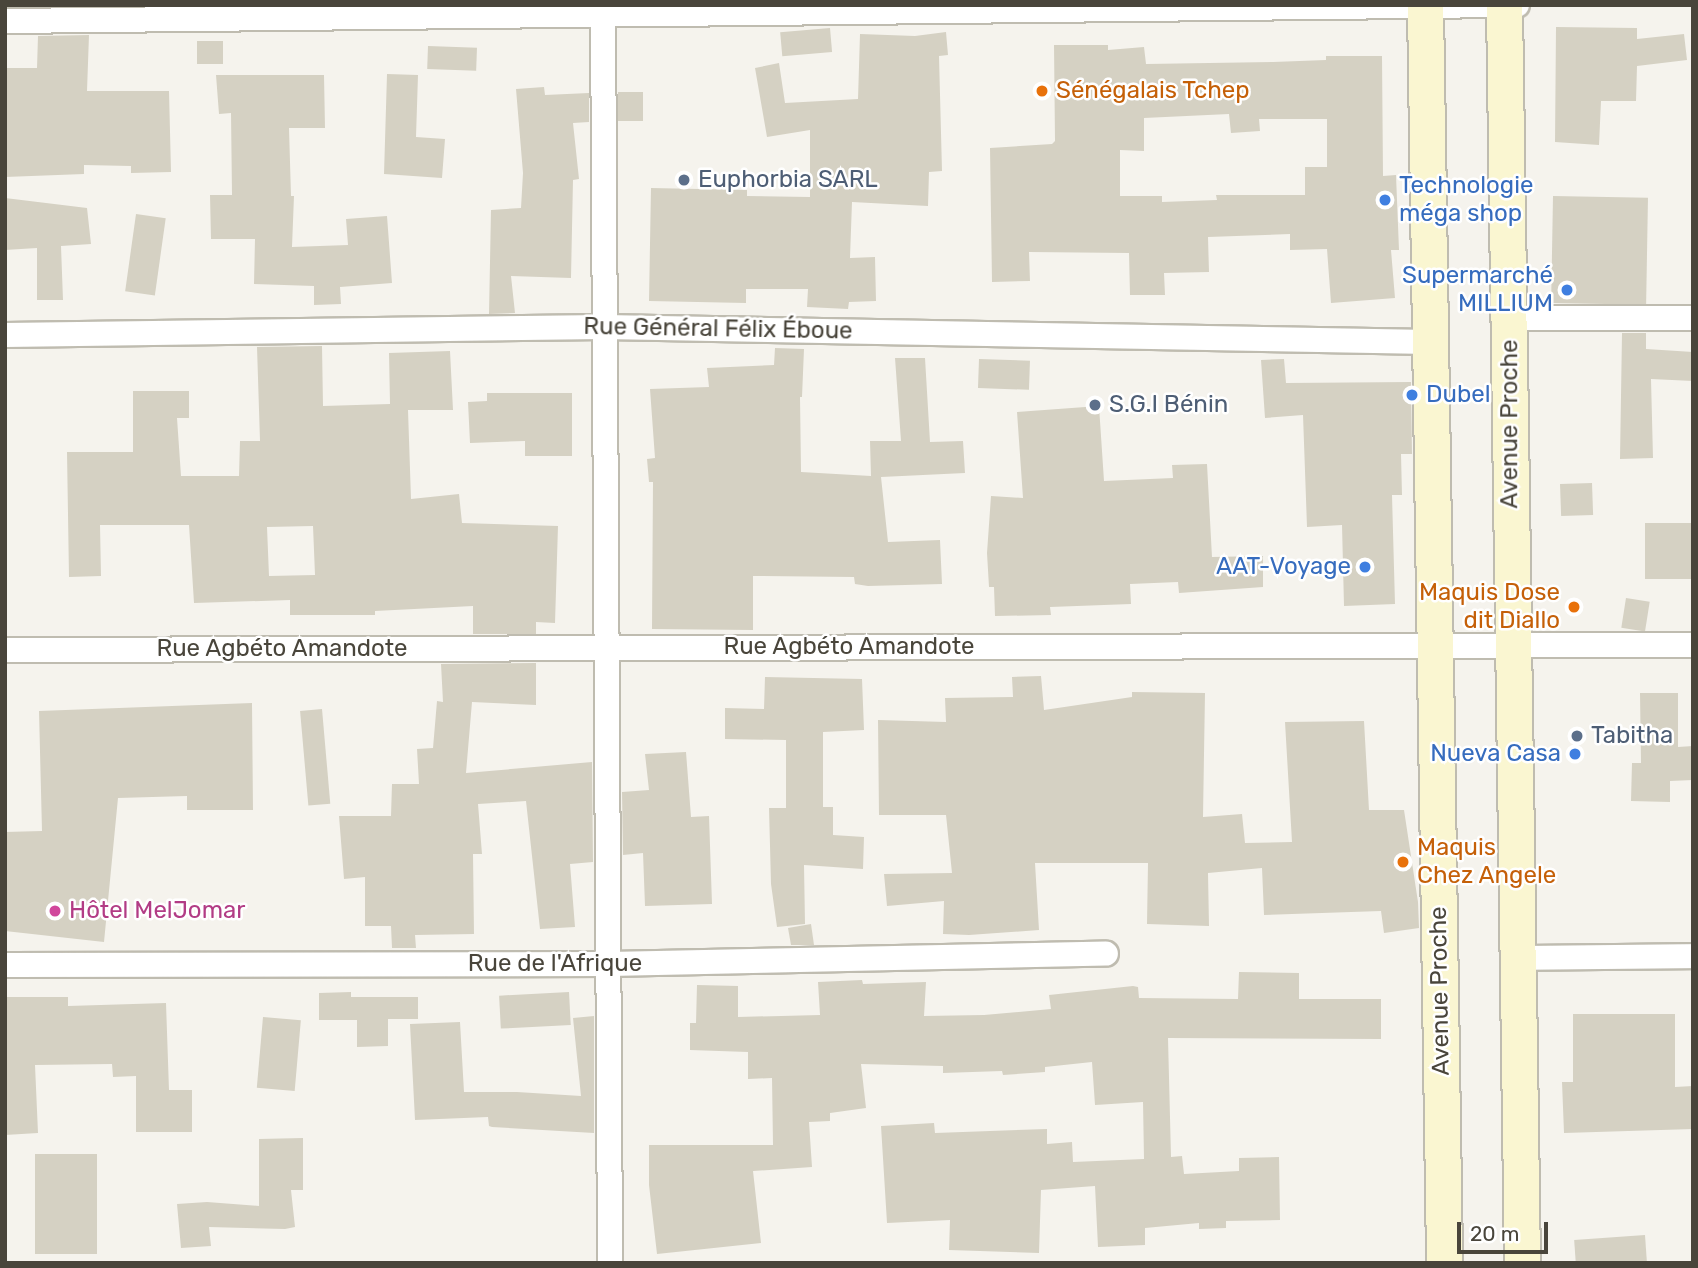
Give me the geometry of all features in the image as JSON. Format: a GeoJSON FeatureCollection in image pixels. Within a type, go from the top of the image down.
{"type":"FeatureCollection","features":[{"type":"Feature","properties":{"kind":"street","name":"Avenue Proche"},"geometry":{"type":"LineString","coordinates":[[1504,5],[1515,958],[1522,1263]]}},
{"type":"Feature","properties":{"kind":"street"},"geometry":{"type":"LineString","coordinates":[[5,21],[603,10],[1517,5]]}},
{"type":"Feature","properties":{"kind":"street","name":"Avenue Proche"},"geometry":{"type":"LineString","coordinates":[[1425,6],[1444,1263]]}},
{"type":"Feature","properties":{"kind":"street"},"geometry":{"type":"LineString","coordinates":[[603,10],[610,1263]]}},
{"type":"Feature","properties":{"kind":"street"},"geometry":{"type":"LineString","coordinates":[[1509,318],[1693,318]]}},
{"type":"Feature","properties":{"kind":"street","name":"Rue Général Félix Éboue"},"geometry":{"type":"LineString","coordinates":[[5,335],[604,327],[1430,341]]}},
{"type":"Feature","properties":{"kind":"street","name":"Rue Agbéto Amandote"},"geometry":{"type":"LineString","coordinates":[[5,650],[1693,645]]}},
{"type":"Feature","properties":{"kind":"street","name":"Rue de l'Afrique"},"geometry":{"type":"LineString","coordinates":[[5,965],[609,964],[1106,954]]}},
{"type":"Feature","properties":{"kind":"street"},"geometry":{"type":"LineString","coordinates":[[1515,958],[1693,957]]}},
{"type":"Feature","properties":{"kind":"building"},"geometry":{"type":"Polygon","coordinates":[[[1556,27],[1637,28],[1637,39],[1684,34],[1687,60],[1637,66],[1636,101],[1601,101],[1599,145],[1555,142],[1556,27]]]}},
{"type":"Feature","properties":{"kind":"building"},"geometry":{"type":"Polygon","coordinates":[[[830,28],[832,52],[782,56],[780,32],[830,28]]]}},
{"type":"Feature","properties":{"kind":"building"},"geometry":{"type":"Polygon","coordinates":[[[946,32],[948,55],[939,56],[942,171],[929,172],[928,206],[852,202],[850,258],[875,257],[876,301],[849,302],[848,309],[807,307],[808,289],[746,289],[746,303],[649,301],[651,188],[747,190],[747,196],[810,197],[810,130],[767,137],[755,68],[779,63],[785,103],[858,99],[860,34],[915,36],[946,32]]]}},
{"type":"Feature","properties":{"kind":"building"},"geometry":{"type":"Polygon","coordinates":[[[89,35],[87,91],[169,91],[171,172],[131,173],[131,166],[84,165],[84,174],[5,177],[5,68],[37,68],[38,36],[89,35]]]}},
{"type":"Feature","properties":{"kind":"building"},"geometry":{"type":"Polygon","coordinates":[[[197,41],[223,41],[223,64],[197,64],[197,41]]]}},
{"type":"Feature","properties":{"kind":"building"},"geometry":{"type":"Polygon","coordinates":[[[1054,45],[1108,45],[1108,50],[1144,47],[1146,64],[1273,62],[1326,60],[1326,56],[1382,56],[1383,176],[1396,175],[1399,250],[1391,250],[1395,298],[1331,303],[1327,249],[1290,250],[1290,234],[1208,237],[1209,272],[1164,273],[1165,295],[1130,295],[1129,253],[1029,252],[1030,281],[992,282],[990,148],[1052,144],[1055,141],[1054,45]],[[1229,114],[1144,118],[1144,151],[1120,150],[1120,196],[1162,196],[1162,202],[1217,200],[1216,195],[1305,195],[1305,167],[1327,167],[1327,119],[1259,119],[1260,131],[1231,133],[1229,114]]]}},
{"type":"Feature","properties":{"kind":"building"},"geometry":{"type":"Polygon","coordinates":[[[428,46],[477,48],[476,71],[427,69],[428,46]]]}},
{"type":"Feature","properties":{"kind":"building"},"geometry":{"type":"Polygon","coordinates":[[[387,74],[418,75],[416,137],[445,139],[442,178],[384,174],[387,74]]]}},
{"type":"Feature","properties":{"kind":"building"},"geometry":{"type":"Polygon","coordinates":[[[216,75],[324,75],[325,128],[289,128],[291,196],[294,196],[292,247],[348,245],[346,219],[387,216],[392,283],[340,287],[341,304],[314,305],[314,286],[254,284],[255,239],[211,239],[210,195],[232,195],[231,113],[219,114],[216,75]]]}},
{"type":"Feature","properties":{"kind":"building"},"geometry":{"type":"Polygon","coordinates":[[[544,87],[545,95],[589,93],[589,122],[573,123],[579,179],[573,180],[571,278],[511,276],[515,313],[489,314],[491,210],[521,208],[523,173],[516,89],[544,87]]]}},
{"type":"Feature","properties":{"kind":"building"},"geometry":{"type":"Polygon","coordinates":[[[618,92],[643,92],[643,121],[618,121],[618,92]]]}},
{"type":"Feature","properties":{"kind":"building"},"geometry":{"type":"Polygon","coordinates":[[[1553,196],[1648,198],[1646,305],[1551,303],[1553,196]]]}},
{"type":"Feature","properties":{"kind":"building"},"geometry":{"type":"Polygon","coordinates":[[[5,198],[87,208],[91,244],[61,246],[63,300],[37,300],[37,248],[5,250],[5,198]]]}},
{"type":"Feature","properties":{"kind":"building"},"geometry":{"type":"Polygon","coordinates":[[[136,214],[166,218],[155,295],[125,291],[136,214]]]}},
{"type":"Feature","properties":{"kind":"building"},"geometry":{"type":"Polygon","coordinates":[[[1622,333],[1646,333],[1646,349],[1693,352],[1693,381],[1651,379],[1653,458],[1620,459],[1622,333]]]}},
{"type":"Feature","properties":{"kind":"building"},"geometry":{"type":"Polygon","coordinates":[[[322,346],[323,406],[390,404],[389,353],[450,351],[453,410],[408,410],[411,499],[459,494],[462,523],[558,526],[555,623],[536,622],[536,634],[473,634],[473,606],[375,611],[375,615],[290,615],[290,600],[194,603],[189,525],[100,525],[101,576],[69,577],[67,452],[133,452],[133,391],[189,391],[189,418],[177,418],[181,476],[239,476],[240,441],[260,441],[257,347],[322,346]],[[313,526],[267,527],[269,576],[315,575],[313,526]]]}},
{"type":"Feature","properties":{"kind":"building"},"geometry":{"type":"Polygon","coordinates":[[[775,348],[804,349],[800,397],[801,472],[871,476],[870,441],[901,441],[895,358],[925,358],[930,442],[963,441],[965,473],[881,477],[888,542],[940,540],[942,584],[868,586],[855,584],[854,577],[753,576],[753,630],[652,629],[653,482],[649,482],[647,459],[655,458],[650,389],[709,387],[707,368],[774,365],[775,348]]]}},
{"type":"Feature","properties":{"kind":"building"},"geometry":{"type":"Polygon","coordinates":[[[979,359],[1030,361],[1029,390],[978,388],[979,359]]]}},
{"type":"Feature","properties":{"kind":"building"},"geometry":{"type":"Polygon","coordinates":[[[1284,359],[1286,383],[1411,382],[1412,454],[1401,454],[1402,495],[1392,495],[1395,604],[1344,606],[1342,525],[1307,527],[1303,415],[1265,418],[1261,360],[1284,359]]]}},
{"type":"Feature","properties":{"kind":"building"},"geometry":{"type":"Polygon","coordinates":[[[487,393],[572,393],[572,456],[525,456],[525,441],[470,443],[468,402],[487,401],[487,393]]]}},
{"type":"Feature","properties":{"kind":"building"},"geometry":{"type":"Polygon","coordinates":[[[1099,406],[1104,481],[1173,478],[1172,465],[1207,464],[1212,557],[1263,556],[1263,587],[1179,593],[1178,582],[1130,584],[1131,604],[1050,607],[1051,615],[995,616],[994,587],[989,587],[987,553],[991,496],[1023,498],[1017,412],[1099,406]]]}},
{"type":"Feature","properties":{"kind":"building"},"geometry":{"type":"Polygon","coordinates":[[[1592,483],[1593,515],[1561,516],[1560,484],[1592,483]]]}},
{"type":"Feature","properties":{"kind":"building"},"geometry":{"type":"Polygon","coordinates":[[[1645,523],[1693,523],[1693,579],[1645,579],[1645,523]]]}},
{"type":"Feature","properties":{"kind":"building"},"geometry":{"type":"Polygon","coordinates":[[[1626,598],[1650,602],[1645,631],[1621,628],[1626,598]]]}},
{"type":"Feature","properties":{"kind":"building"},"geometry":{"type":"Polygon","coordinates":[[[536,663],[536,705],[472,702],[466,773],[592,762],[593,862],[570,864],[575,927],[540,929],[526,801],[478,804],[482,854],[473,854],[474,934],[415,935],[416,948],[392,948],[391,926],[365,926],[365,877],[344,879],[339,816],[391,816],[392,784],[419,784],[417,749],[433,748],[437,701],[443,702],[441,664],[536,663]]]}},
{"type":"Feature","properties":{"kind":"building"},"geometry":{"type":"Polygon","coordinates":[[[1041,676],[1044,710],[1132,697],[1132,692],[1205,693],[1203,817],[1242,814],[1245,843],[1292,842],[1285,722],[1364,721],[1369,810],[1404,810],[1418,902],[1419,928],[1384,933],[1381,911],[1264,915],[1262,868],[1208,873],[1209,926],[1147,924],[1148,863],[1035,863],[1039,930],[943,934],[944,901],[887,906],[884,874],[952,873],[946,815],[879,815],[878,720],[946,722],[945,698],[1013,697],[1012,677],[1041,676]]]}},
{"type":"Feature","properties":{"kind":"building"},"geometry":{"type":"Polygon","coordinates":[[[765,677],[862,679],[864,730],[823,732],[823,807],[833,807],[833,835],[864,837],[863,869],[804,865],[805,924],[777,927],[771,884],[769,808],[786,808],[786,740],[725,739],[725,708],[764,709],[765,677]]]}},
{"type":"Feature","properties":{"kind":"building"},"geometry":{"type":"Polygon","coordinates":[[[1640,693],[1678,693],[1678,747],[1693,746],[1693,780],[1670,781],[1670,802],[1631,801],[1632,763],[1641,763],[1640,693]]]}},
{"type":"Feature","properties":{"kind":"building"},"geometry":{"type":"Polygon","coordinates":[[[252,703],[253,810],[187,810],[187,796],[118,798],[104,942],[5,931],[5,832],[42,831],[39,711],[252,703]]]}},
{"type":"Feature","properties":{"kind":"building"},"geometry":{"type":"Polygon","coordinates":[[[322,709],[330,804],[308,806],[300,711],[322,709]]]}},
{"type":"Feature","properties":{"kind":"building"},"geometry":{"type":"Polygon","coordinates":[[[686,752],[691,817],[709,816],[712,904],[645,906],[643,853],[623,855],[622,792],[649,790],[645,754],[686,752]]]}},
{"type":"Feature","properties":{"kind":"building"},"geometry":{"type":"Polygon","coordinates":[[[811,924],[814,945],[791,945],[788,928],[811,924]]]}},
{"type":"Feature","properties":{"kind":"building"},"geometry":{"type":"Polygon","coordinates":[[[1239,972],[1299,973],[1299,999],[1381,999],[1381,1039],[1168,1038],[1171,1157],[1182,1156],[1184,1174],[1239,1171],[1239,1158],[1279,1157],[1280,1220],[1226,1221],[1226,1228],[1199,1229],[1199,1223],[1145,1228],[1145,1245],[1098,1247],[1095,1186],[1041,1190],[1039,1253],[949,1250],[950,1220],[887,1223],[881,1126],[934,1123],[935,1133],[1047,1129],[1047,1144],[1072,1142],[1073,1162],[1144,1159],[1143,1102],[1095,1105],[1092,1062],[1045,1067],[1045,1072],[1003,1075],[1002,1071],[943,1073],[943,1066],[861,1064],[866,1108],[830,1113],[830,1121],[809,1122],[812,1167],[753,1171],[761,1243],[657,1254],[649,1185],[649,1145],[773,1145],[772,1078],[748,1079],[748,1052],[690,1050],[690,1023],[696,1023],[697,985],[738,986],[738,1017],[820,1015],[818,982],[862,980],[863,984],[926,982],[924,1016],[984,1015],[1051,1009],[1049,995],[1133,986],[1138,987],[1139,998],[1238,999],[1239,972]]]}},
{"type":"Feature","properties":{"kind":"building"},"geometry":{"type":"Polygon","coordinates":[[[351,992],[351,997],[418,997],[418,1019],[388,1019],[388,1046],[357,1047],[357,1020],[319,1020],[319,993],[351,992]]]}},
{"type":"Feature","properties":{"kind":"building"},"geometry":{"type":"Polygon","coordinates":[[[569,992],[571,1025],[501,1029],[499,996],[569,992]]]}},
{"type":"Feature","properties":{"kind":"building"},"geometry":{"type":"Polygon","coordinates":[[[5,997],[68,997],[68,1006],[166,1003],[169,1090],[192,1090],[192,1132],[136,1132],[136,1076],[113,1077],[112,1064],[35,1065],[38,1133],[5,1135],[5,997]]]}},
{"type":"Feature","properties":{"kind":"building"},"geometry":{"type":"Polygon","coordinates":[[[1573,1014],[1675,1014],[1675,1087],[1693,1086],[1693,1129],[1564,1133],[1562,1082],[1573,1082],[1573,1014]]]}},
{"type":"Feature","properties":{"kind":"building"},"geometry":{"type":"Polygon","coordinates":[[[594,1016],[594,1133],[492,1127],[489,1126],[488,1117],[415,1120],[410,1024],[460,1022],[464,1092],[581,1096],[573,1018],[594,1016]]]}},
{"type":"Feature","properties":{"kind":"building"},"geometry":{"type":"Polygon","coordinates":[[[263,1017],[301,1020],[295,1091],[257,1088],[263,1017]]]}},
{"type":"Feature","properties":{"kind":"building"},"geometry":{"type":"Polygon","coordinates":[[[303,1138],[303,1190],[291,1190],[295,1227],[209,1227],[211,1246],[181,1248],[177,1204],[207,1202],[259,1206],[259,1139],[303,1138]]]}},
{"type":"Feature","properties":{"kind":"building"},"geometry":{"type":"Polygon","coordinates":[[[35,1154],[97,1154],[97,1254],[35,1254],[35,1154]]]}},
{"type":"Feature","properties":{"kind":"building"},"geometry":{"type":"Polygon","coordinates":[[[1645,1235],[1647,1261],[1576,1263],[1574,1240],[1645,1235]]]}},
{"type":"Feature","properties":{"kind":"place","name":"Sénégalais Tchep"},"geometry":{"type":"Point","coordinates":[1042,91]}},
{"type":"Feature","properties":{"kind":"place","name":"Euphorbia SARL"},"geometry":{"type":"Point","coordinates":[684,180]}},
{"type":"Feature","properties":{"kind":"place","name":"Technologie méga shop"},"geometry":{"type":"Point","coordinates":[1385,200]}},
{"type":"Feature","properties":{"kind":"place","name":"Supermarché MILLIUM"},"geometry":{"type":"Point","coordinates":[1567,290]}},
{"type":"Feature","properties":{"kind":"place","name":"Dubel"},"geometry":{"type":"Point","coordinates":[1412,395]}},
{"type":"Feature","properties":{"kind":"place","name":"S.G.I Bénin"},"geometry":{"type":"Point","coordinates":[1095,405]}},
{"type":"Feature","properties":{"kind":"place","name":"AAT-Voyage"},"geometry":{"type":"Point","coordinates":[1365,567]}},
{"type":"Feature","properties":{"kind":"place","name":"Maquis Dose dit Diallo"},"geometry":{"type":"Point","coordinates":[1574,607]}},
{"type":"Feature","properties":{"kind":"place","name":"Tabitha"},"geometry":{"type":"Point","coordinates":[1577,736]}},
{"type":"Feature","properties":{"kind":"place","name":"Nueva Casa"},"geometry":{"type":"Point","coordinates":[1575,754]}},
{"type":"Feature","properties":{"kind":"place","name":"Maquis Chez Angele"},"geometry":{"type":"Point","coordinates":[1403,862]}},
{"type":"Feature","properties":{"kind":"place","name":"Hôtel MelJomar"},"geometry":{"type":"Point","coordinates":[55,911]}}]}
